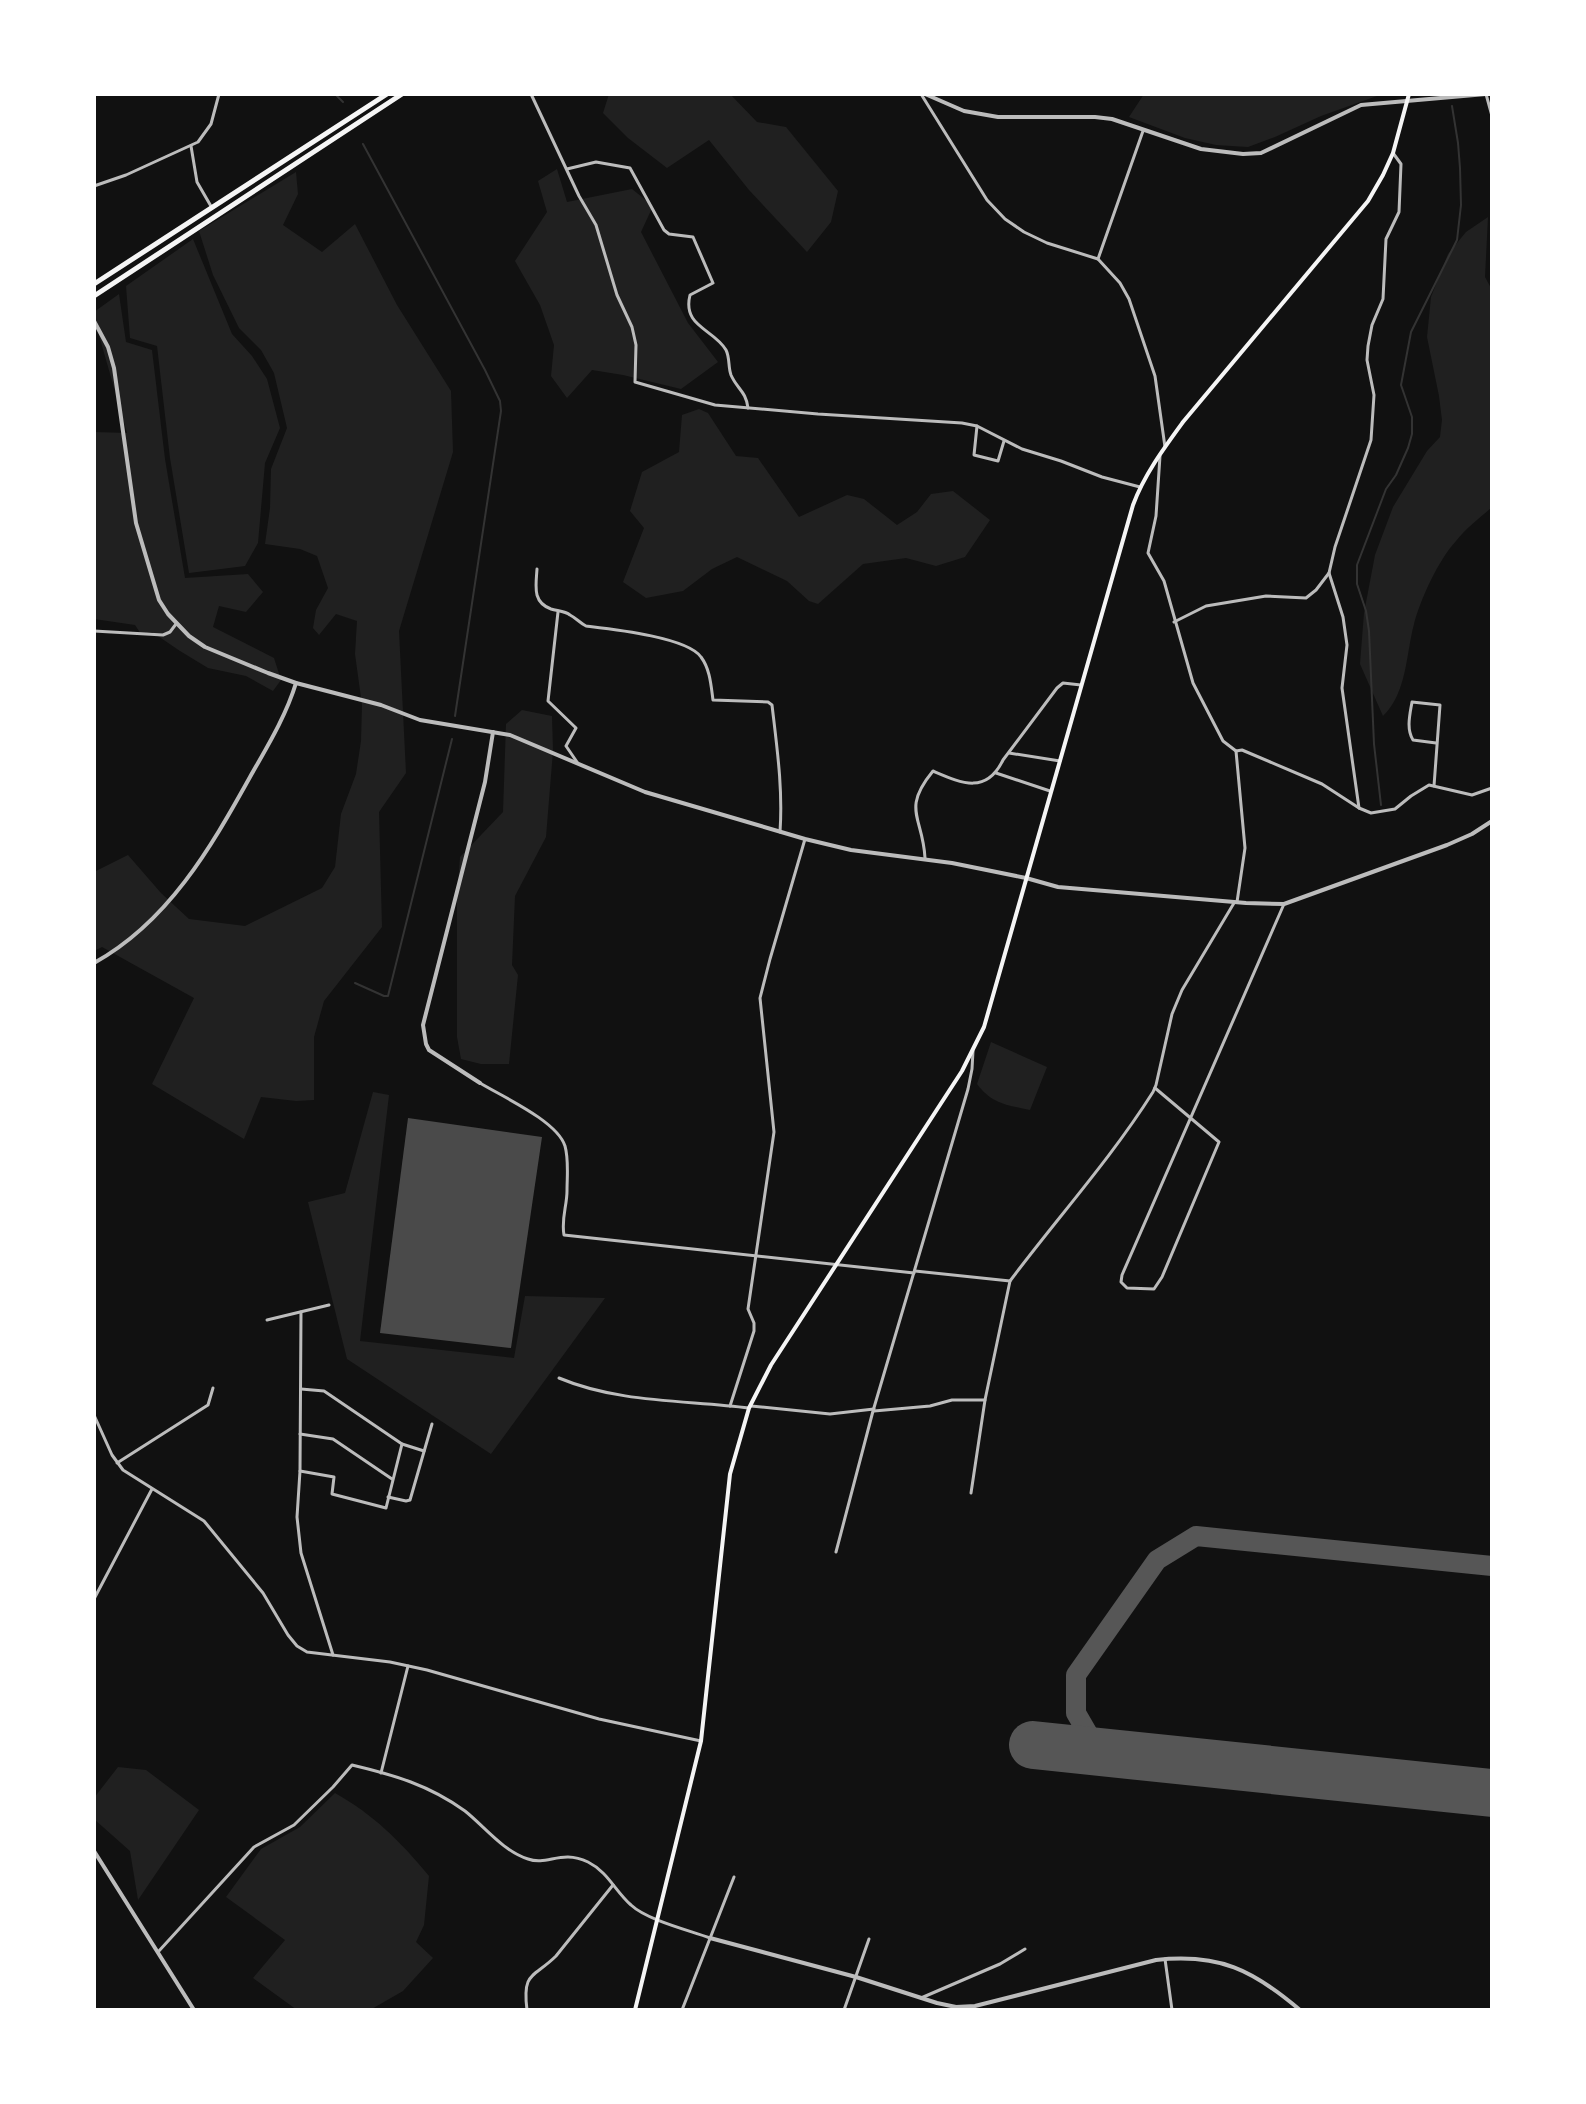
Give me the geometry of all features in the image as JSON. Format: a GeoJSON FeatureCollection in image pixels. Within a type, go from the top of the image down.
{"type":"FeatureCollection","features":[{"type":"Feature","properties":{"kind":"highway"},"geometry":{"type":"LineString","coordinates":[[94,284],[387,94]]}},
{"type":"Feature","properties":{"kind":"highway"},"geometry":{"type":"LineString","coordinates":[[94,296],[402,94]]}},
{"type":"Feature","properties":{"kind":"main road"},"geometry":{"type":"LineString","coordinates":[[635,2010],[701,1741],[730,1474],[749,1407],[771,1365],[973,1051],[984,1027],[1140,487],[1183,422],[1368,201],[1393,153],[1408,96]]}},
{"type":"Feature","properties":{"kind":"street"},"geometry":{"type":"LineString","coordinates":[[94,186],[191,146],[205,135],[211,124],[219,94]]}},
{"type":"Feature","properties":{"kind":"street"},"geometry":{"type":"LineString","coordinates":[[531,94],[596,225],[617,295],[632,327],[636,345],[635,382],[700,402],[977,426],[1022,449],[1140,487]]}},
{"type":"Feature","properties":{"kind":"street"},"geometry":{"type":"LineString","coordinates":[[923,94],[964,111],[998,117],[1112,119],[1201,149],[1243,154],[1261,153],[1361,105],[1408,96],[1486,94],[1492,116]]}},
{"type":"Feature","properties":{"kind":"street"},"geometry":{"type":"LineString","coordinates":[[923,94],[987,200],[1005,219],[1047,243],[1098,259],[1120,283],[1129,299],[1155,376],[1165,447]]}},
{"type":"Feature","properties":{"kind":"street"},"geometry":{"type":"LineString","coordinates":[[1098,259],[1144,128]]}},
{"type":"Feature","properties":{"kind":"street"},"geometry":{"type":"LineString","coordinates":[[191,146],[197,182],[212,208]]}},
{"type":"Feature","properties":{"kind":"street"},"geometry":{"type":"LineString","coordinates":[[1174,622],[1206,606],[1220,603],[1266,596],[1306,598],[1329,573],[1371,440],[1374,395],[1367,360],[1368,346],[1372,325],[1383,299],[1386,239],[1399,212],[1401,164],[1393,153]]}},
{"type":"Feature","properties":{"kind":"street"},"geometry":{"type":"LineString","coordinates":[[566,169],[596,162],[630,168],[664,230],[669,234],[693,237],[713,283],[690,295],[688,301],[693,320],[727,352],[730,373],[746,397],[748,408]]}},
{"type":"Feature","properties":{"kind":"street"},"geometry":{"type":"LineString","coordinates":[[94,321],[108,347],[114,368],[138,533],[159,600],[176,624],[205,647],[296,683],[381,705],[420,720],[510,735],[645,792],[805,839],[851,850],[925,859],[1026,878],[1058,887],[1284,904],[1447,845],[1492,821]]}},
{"type":"Feature","properties":{"kind":"street"},"geometry":{"type":"LineString","coordinates":[[977,426],[974,455],[998,461],[1004,441]]}},
{"type":"Feature","properties":{"kind":"street"},"geometry":{"type":"LineString","coordinates":[[1160,454],[1156,516],[1148,553],[1164,581],[1193,683],[1223,741],[1236,751],[1242,750],[1322,784],[1371,813],[1395,809],[1429,785],[1472,795],[1492,788]]}},
{"type":"Feature","properties":{"kind":"street"},"geometry":{"type":"LineString","coordinates":[[537,569],[535,594],[545,607],[569,614],[586,626],[641,634],[694,650],[701,656],[709,672],[713,700],[768,702],[772,705],[781,779],[780,832]]}},
{"type":"Feature","properties":{"kind":"street"},"geometry":{"type":"LineString","coordinates":[[1329,573],[1343,617],[1347,645],[1342,688],[1359,808]]}},
{"type":"Feature","properties":{"kind":"street"},"geometry":{"type":"LineString","coordinates":[[558,611],[548,701],[576,728],[566,746],[579,765]]}},
{"type":"Feature","properties":{"kind":"street"},"geometry":{"type":"LineString","coordinates":[[94,631],[163,635],[176,624]]}},
{"type":"Feature","properties":{"kind":"street"},"geometry":{"type":"LineString","coordinates":[[94,963],[128,941],[155,917],[199,864],[264,753],[296,683]]}},
{"type":"Feature","properties":{"kind":"street"},"geometry":{"type":"LineString","coordinates":[[925,859],[915,805],[921,785],[933,771],[968,784],[996,773],[1057,688],[1063,683],[1081,685]]}},
{"type":"Feature","properties":{"kind":"street"},"geometry":{"type":"LineString","coordinates":[[1434,786],[1440,705],[1412,702],[1410,736],[1413,740],[1436,743]]}},
{"type":"Feature","properties":{"kind":"street"},"geometry":{"type":"LineString","coordinates":[[493,732],[485,782],[423,1025],[429,1050],[547,1123],[559,1134],[567,1157],[567,1197],[562,1224],[564,1235],[1010,1281]]}},
{"type":"Feature","properties":{"kind":"street"},"geometry":{"type":"LineString","coordinates":[[971,1493],[985,1400],[1010,1281],[1103,1166],[1155,1088],[1172,1014],[1182,990],[1235,902],[1245,848],[1236,751]]}},
{"type":"Feature","properties":{"kind":"street"},"geometry":{"type":"LineString","coordinates":[[1009,753],[1060,761]]}},
{"type":"Feature","properties":{"kind":"street"},"geometry":{"type":"LineString","coordinates":[[996,773],[1051,791]]}},
{"type":"Feature","properties":{"kind":"street"},"geometry":{"type":"LineString","coordinates":[[730,1406],[754,1331],[748,1309],[774,1132],[760,998],[805,839]]}},
{"type":"Feature","properties":{"kind":"street"},"geometry":{"type":"LineString","coordinates":[[1155,1088],[1191,1117],[1219,1142],[1162,1277],[1154,1289],[1127,1288],[1121,1282],[1122,1275],[1191,1117],[1284,904]]}},
{"type":"Feature","properties":{"kind":"street"},"geometry":{"type":"LineString","coordinates":[[836,1552],[968,1089],[973,1051]]}},
{"type":"Feature","properties":{"kind":"street"},"geometry":{"type":"LineString","coordinates":[[267,1320],[329,1305]]}},
{"type":"Feature","properties":{"kind":"street"},"geometry":{"type":"LineString","coordinates":[[301,1312],[297,1517],[301,1553],[333,1655]]}},
{"type":"Feature","properties":{"kind":"street"},"geometry":{"type":"LineString","coordinates":[[559,1378],[607,1393],[830,1414],[930,1406],[952,1400],[985,1400]]}},
{"type":"Feature","properties":{"kind":"street"},"geometry":{"type":"LineString","coordinates":[[117,1463],[208,1405],[213,1388]]}},
{"type":"Feature","properties":{"kind":"street"},"geometry":{"type":"LineString","coordinates":[[301,1389],[324,1391],[402,1444],[424,1451]]}},
{"type":"Feature","properties":{"kind":"street"},"geometry":{"type":"LineString","coordinates":[[94,1415],[123,1470],[204,1521],[263,1593],[288,1635],[307,1652],[408,1666],[599,1719],[701,1741]]}},
{"type":"Feature","properties":{"kind":"street"},"geometry":{"type":"LineString","coordinates":[[388,1497],[410,1500],[432,1424]]}},
{"type":"Feature","properties":{"kind":"street"},"geometry":{"type":"LineString","coordinates":[[300,1434],[333,1439],[393,1479]]}},
{"type":"Feature","properties":{"kind":"street"},"geometry":{"type":"LineString","coordinates":[[300,1471],[334,1477],[332,1494],[386,1508],[402,1444]]}},
{"type":"Feature","properties":{"kind":"street"},"geometry":{"type":"LineString","coordinates":[[94,1599],[152,1489]]}},
{"type":"Feature","properties":{"kind":"street"},"geometry":{"type":"LineString","coordinates":[[381,1773],[408,1666]]}},
{"type":"Feature","properties":{"kind":"street"},"geometry":{"type":"LineString","coordinates":[[158,1952],[254,1847],[294,1825],[352,1765],[405,1778],[450,1801],[496,1839],[527,1859],[539,1861],[564,1856],[589,1863],[605,1873],[629,1904],[657,1919],[710,1938],[856,1977],[921,1998],[956,2007],[975,2006],[1165,1959],[1205,1960],[1235,1967],[1259,1978],[1300,2010]]}},
{"type":"Feature","properties":{"kind":"street"},"geometry":{"type":"LineString","coordinates":[[94,1851],[194,2010]]}},
{"type":"Feature","properties":{"kind":"street"},"geometry":{"type":"LineString","coordinates":[[682,2010],[734,1877]]}},
{"type":"Feature","properties":{"kind":"street"},"geometry":{"type":"LineString","coordinates":[[527,2010],[526,1987],[532,1973],[556,1956],[613,1885]]}},
{"type":"Feature","properties":{"kind":"street"},"geometry":{"type":"LineString","coordinates":[[844,2010],[869,1939]]}},
{"type":"Feature","properties":{"kind":"street"},"geometry":{"type":"LineString","coordinates":[[921,1998],[1000,1964],[1025,1949]]}},
{"type":"Feature","properties":{"kind":"street"},"geometry":{"type":"LineString","coordinates":[[1165,1959],[1172,2010]]}},
{"type":"Feature","properties":{"kind":"shaded area"},"geometry":{"type":"Polygon","coordinates":[[[609,94],[730,94],[757,122],[786,127],[838,191],[831,222],[807,252],[749,190],[709,140],[667,168],[628,138],[603,113],[609,94]]]}},
{"type":"Feature","properties":{"kind":"shaded area"},"geometry":{"type":"Polygon","coordinates":[[[1144,94],[1377,96],[1248,147],[1216,145],[1185,138],[1129,117],[1144,94]]]}},
{"type":"Feature","properties":{"kind":"shaded area"},"geometry":{"type":"Polygon","coordinates":[[[557,169],[567,202],[632,189],[653,206],[641,232],[688,323],[718,362],[681,389],[592,370],[567,398],[551,376],[554,345],[540,305],[515,261],[547,212],[538,181],[557,169]]]}},
{"type":"Feature","properties":{"kind":"shaded area"},"geometry":{"type":"Polygon","coordinates":[[[296,172],[298,194],[283,225],[322,252],[355,224],[397,305],[451,391],[453,452],[399,631],[406,773],[379,812],[382,927],[324,1001],[314,1037],[314,1100],[261,1097],[244,1139],[152,1084],[194,998],[102,947],[94,951],[94,872],[128,855],[189,919],[245,926],[322,888],[335,867],[341,814],[356,774],[361,741],[362,705],[355,654],[357,621],[336,614],[319,635],[313,628],[316,610],[328,588],[317,556],[300,549],[265,544],[271,469],[287,428],[274,373],[261,350],[239,328],[213,275],[199,231],[296,172]]]}},
{"type":"Feature","properties":{"kind":"shaded area"},"geometry":{"type":"Polygon","coordinates":[[[1488,217],[1485,277],[1492,290],[1492,507],[1460,536],[1425,592],[1411,636],[1401,685],[1383,716],[1360,664],[1364,613],[1375,555],[1393,507],[1427,451],[1440,437],[1442,420],[1439,396],[1427,337],[1431,297],[1448,254],[1466,232],[1488,217]]]}},
{"type":"Feature","properties":{"kind":"shaded area"},"geometry":{"type":"Polygon","coordinates":[[[193,239],[232,334],[267,379],[280,428],[265,463],[258,543],[245,566],[189,573],[170,458],[157,346],[130,338],[126,286],[193,239]]]}},
{"type":"Feature","properties":{"kind":"shaded area"},"geometry":{"type":"Polygon","coordinates":[[[119,294],[126,342],[152,350],[165,459],[185,578],[248,574],[263,592],[246,612],[219,606],[213,627],[274,658],[281,680],[273,691],[246,676],[208,668],[152,632],[141,634],[135,625],[94,619],[94,432],[127,433],[94,312],[119,294]]]}},
{"type":"Feature","properties":{"kind":"shaded area"},"geometry":{"type":"Polygon","coordinates":[[[699,409],[708,413],[736,456],[758,458],[799,517],[847,495],[864,499],[897,525],[917,512],[931,494],[953,491],[990,520],[965,557],[936,566],[906,558],[863,564],[818,604],[809,601],[787,581],[737,557],[712,569],[683,591],[646,598],[623,582],[644,528],[630,511],[642,472],[679,452],[682,415],[699,409]]]}},
{"type":"Feature","properties":{"kind":"shaded area"},"geometry":{"type":"Polygon","coordinates":[[[522,710],[552,716],[553,751],[546,837],[515,896],[512,965],[518,975],[509,1064],[481,1064],[461,1059],[457,1037],[460,857],[503,812],[506,724],[522,710]]]}},
{"type":"Feature","properties":{"kind":"shaded area"},"geometry":{"type":"Polygon","coordinates":[[[991,1042],[1047,1067],[1030,1110],[994,1100],[977,1084],[991,1042]]]}},
{"type":"Feature","properties":{"kind":"shaded area"},"geometry":{"type":"Polygon","coordinates":[[[373,1092],[389,1095],[360,1341],[514,1358],[525,1296],[605,1298],[491,1454],[347,1359],[308,1202],[345,1193],[373,1092]]]}},
{"type":"Feature","properties":{"kind":"shaded area"},"geometry":{"type":"Polygon","coordinates":[[[118,1767],[146,1770],[199,1810],[138,1900],[130,1851],[94,1819],[94,1798],[118,1767]]]}},
{"type":"Feature","properties":{"kind":"shaded area"},"geometry":{"type":"Polygon","coordinates":[[[335,1793],[386,1830],[429,1876],[424,1925],[416,1942],[433,1958],[403,1991],[370,2010],[297,2010],[253,1978],[285,1940],[226,1897],[261,1849],[300,1827],[335,1793]]]}},
{"type":"Feature","properties":{"kind":"building"},"geometry":{"type":"Polygon","coordinates":[[[408,1118],[542,1137],[511,1348],[380,1333],[408,1118]]]}},
{"type":"Feature","properties":{"kind":"waterway"},"geometry":{"type":"LineString","coordinates":[[335,94],[343,102]]}},
{"type":"Feature","properties":{"kind":"waterway"},"geometry":{"type":"LineString","coordinates":[[1381,805],[1374,744],[1369,631],[1357,584],[1357,565],[1386,489],[1396,475],[1412,434],[1412,417],[1401,385],[1411,332],[1457,240],[1461,205],[1460,168],[1452,106]]}},
{"type":"Feature","properties":{"kind":"waterway"},"geometry":{"type":"LineString","coordinates":[[363,144],[500,401],[501,411],[455,716]]}},
{"type":"Feature","properties":{"kind":"waterway"},"geometry":{"type":"LineString","coordinates":[[355,983],[388,996],[452,739]]}},
{"type":"Feature","properties":{"kind":"taxiway"},"geometry":{"type":"LineString","coordinates":[[1111,1754],[1091,1739],[1076,1713],[1076,1675],[1157,1560],[1196,1536],[1492,1566]]}},
{"type":"Feature","properties":{"kind":"runway"},"geometry":{"type":"LineString","coordinates":[[1033,1745],[1492,1793]]}}]}
